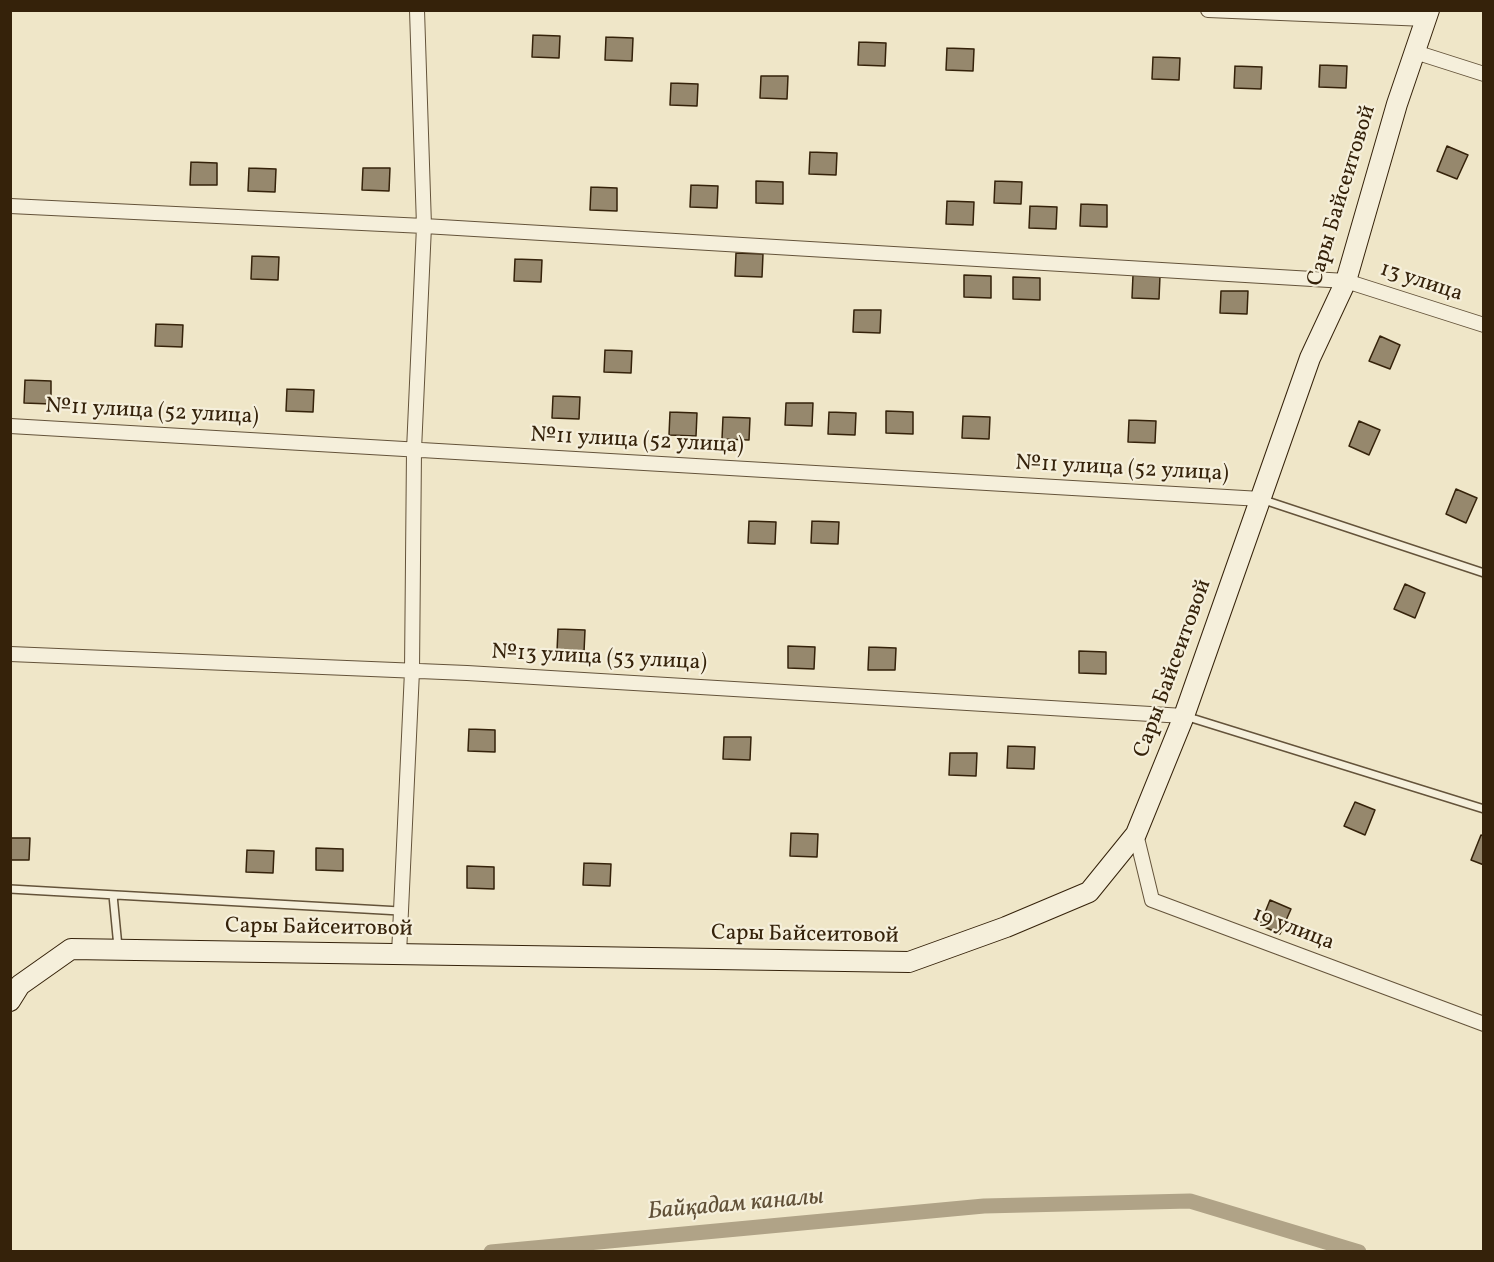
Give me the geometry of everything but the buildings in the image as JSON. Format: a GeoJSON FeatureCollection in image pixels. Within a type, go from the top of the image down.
{"type":"FeatureCollection","features":[{"type":"Feature","properties":{"kind":"street"},"geometry":{"type":"LineString","coordinates":[[399,954],[412,670],[414,450],[424,226],[417,10]]}},
{"type":"Feature","properties":{"kind":"street"},"geometry":{"type":"LineString","coordinates":[[1208,10],[1427,15]]}},
{"type":"Feature","properties":{"kind":"street","name":"Сары Байсеитовой"},"geometry":{"type":"LineString","coordinates":[[10,1000],[20,985],[71,949],[909,962],[1006,927],[1089,892],[1136,834],[1184,716],[1310,358],[1346,281],[1397,104],[1427,15]]}},
{"type":"Feature","properties":{"kind":"street"},"geometry":{"type":"LineString","coordinates":[[1415,52],[1484,74]]}},
{"type":"Feature","properties":{"kind":"street","name":"13 улица"},"geometry":{"type":"LineString","coordinates":[[10,206],[424,226],[1346,281],[1484,326]]}},
{"type":"Feature","properties":{"kind":"street","name":"№11 улица (52 улица)"},"geometry":{"type":"LineString","coordinates":[[10,426],[1261,499]]}},
{"type":"Feature","properties":{"kind":"street","name":"№13 улица (53 улица)"},"geometry":{"type":"LineString","coordinates":[[10,654],[412,670],[1184,716]]}},
{"type":"Feature","properties":{"kind":"street","name":"19 улица"},"geometry":{"type":"LineString","coordinates":[[1136,834],[1152,900],[1484,1024]]}},
{"type":"Feature","properties":{"kind":"lane"},"geometry":{"type":"LineString","coordinates":[[1261,499],[1484,573]]}},
{"type":"Feature","properties":{"kind":"lane"},"geometry":{"type":"LineString","coordinates":[[1184,716],[1484,809]]}},
{"type":"Feature","properties":{"kind":"lane"},"geometry":{"type":"LineString","coordinates":[[10,890],[400,910]]}},
{"type":"Feature","properties":{"kind":"lane"},"geometry":{"type":"LineString","coordinates":[[113,895],[118,950]]}},
{"type":"Feature","properties":{"kind":"waterway","name":"Байқадам каналы"},"geometry":{"type":"LineString","coordinates":[[491,1252],[984,1206],[1190,1201],[1359,1252]]}}]}
